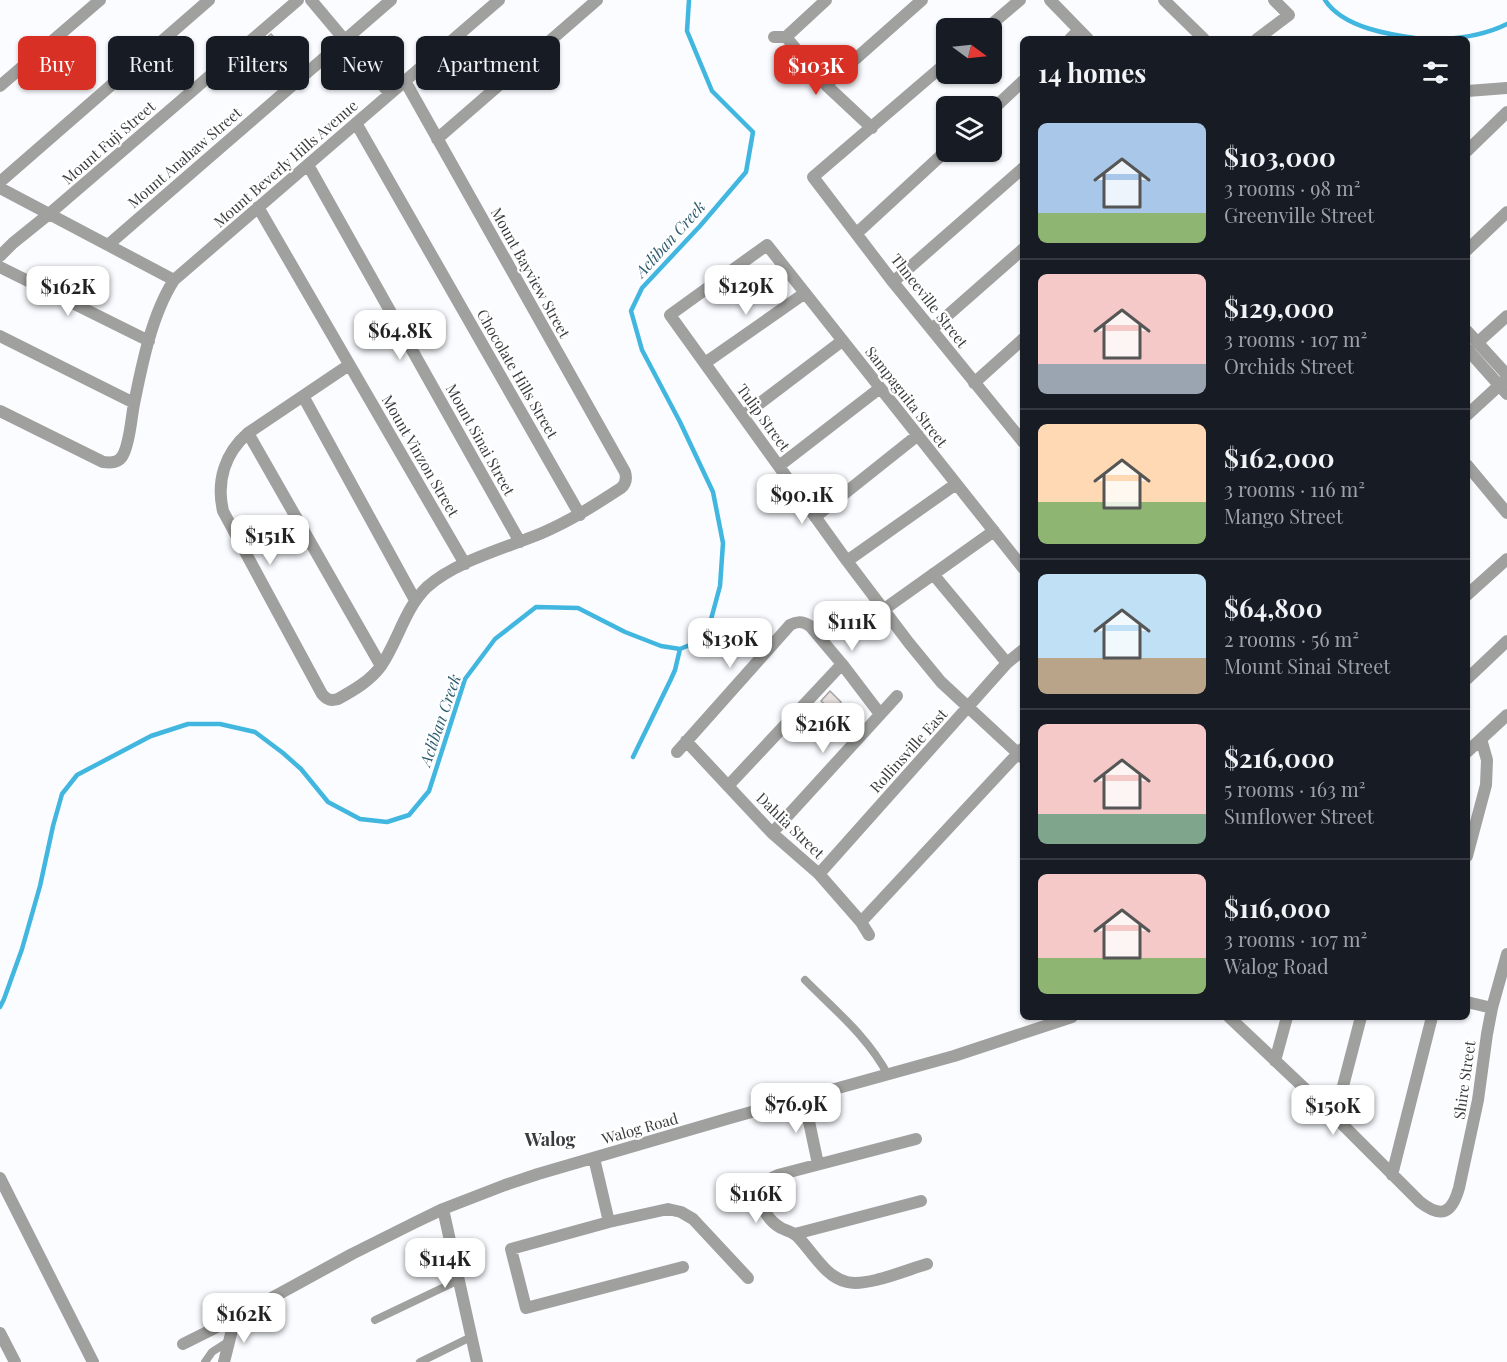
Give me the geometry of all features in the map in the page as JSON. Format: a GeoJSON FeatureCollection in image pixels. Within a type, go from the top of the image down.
{"type":"FeatureCollection","features":[{"type":"Feature","properties":{"kind":"street"},"geometry":{"type":"LineString","coordinates":[[0,86],[100,0]]}},
{"type":"Feature","properties":{"kind":"street"},"geometry":{"type":"LineString","coordinates":[[0,182],[209,0]]}},
{"type":"Feature","properties":{"kind":"street","name":"Mount Fuji Street"},"geometry":{"type":"LineString","coordinates":[[0,256],[298,0]]}},
{"type":"Feature","properties":{"kind":"street"},"geometry":{"type":"LineString","coordinates":[[311,0],[341,36]]}},
{"type":"Feature","properties":{"kind":"street","name":"Mount Anahaw Street"},"geometry":{"type":"LineString","coordinates":[[348,36],[391,0]]}},
{"type":"Feature","properties":{"kind":"street","name":"Mount Beverly Hills Avenue"},"geometry":{"type":"LineString","coordinates":[[174,280],[500,0]]}},
{"type":"Feature","properties":{"kind":"street"},"geometry":{"type":"LineString","coordinates":[[437,139],[597,0]]}},
{"type":"Feature","properties":{"kind":"street"},"geometry":{"type":"LineString","coordinates":[[826,0],[780,37],[872,128],[936,72]]}},
{"type":"Feature","properties":{"kind":"street"},"geometry":{"type":"LineString","coordinates":[[826,85],[922,0]]}},
{"type":"Feature","properties":{"kind":"street"},"geometry":{"type":"LineString","coordinates":[[999,18],[1020,0]]}},
{"type":"Feature","properties":{"kind":"street"},"geometry":{"type":"LineString","coordinates":[[1050,0],[1079,36]]}},
{"type":"Feature","properties":{"kind":"street"},"geometry":{"type":"LineString","coordinates":[[1164,0],[1201,36]]}},
{"type":"Feature","properties":{"kind":"street"},"geometry":{"type":"LineString","coordinates":[[1261,36],[1289,15],[1274,0]]}},
{"type":"Feature","properties":{"kind":"street","name":"Mount Anahaw Street"},"geometry":{"type":"LineString","coordinates":[[108,245],[321,59]]}},
{"type":"Feature","properties":{"kind":"street","name":"Mount Bayview Street"},"geometry":{"type":"LineString","coordinates":[[405,81],[625,472],[626,482],[621,488],[580,515]]}},
{"type":"Feature","properties":{"kind":"street"},"geometry":{"type":"LineString","coordinates":[[1002,101],[1020,84]]}},
{"type":"Feature","properties":{"kind":"street"},"geometry":{"type":"LineString","coordinates":[[1470,91],[1507,88]]}},
{"type":"Feature","properties":{"kind":"street"},"geometry":{"type":"LineString","coordinates":[[387,90],[390,94]]}},
{"type":"Feature","properties":{"kind":"street"},"geometry":{"type":"LineString","coordinates":[[1470,148],[1507,112]]}},
{"type":"Feature","properties":{"kind":"street","name":"Chocolate Hills Street"},"geometry":{"type":"LineString","coordinates":[[356,123],[580,515]]}},
{"type":"Feature","properties":{"kind":"street","name":"Thneeville Street"},"geometry":{"type":"LineString","coordinates":[[872,128],[813,177],[893,282],[1020,438]]}},
{"type":"Feature","properties":{"kind":"street"},"geometry":{"type":"LineString","coordinates":[[857,232],[936,160]]}},
{"type":"Feature","properties":{"kind":"street","name":"Mount Sinai Street"},"geometry":{"type":"LineString","coordinates":[[308,165],[520,542]]}},
{"type":"Feature","properties":{"kind":"street"},"geometry":{"type":"LineString","coordinates":[[893,282],[1020,171]]}},
{"type":"Feature","properties":{"kind":"street"},"geometry":{"type":"LineString","coordinates":[[0,188],[174,280],[160,306],[134,403],[123,456],[118,461],[103,462],[0,411]]}},
{"type":"Feature","properties":{"kind":"street","name":"Mount Vinzon Street"},"geometry":{"type":"LineString","coordinates":[[258,207],[465,564]]}},
{"type":"Feature","properties":{"kind":"street"},"geometry":{"type":"LineString","coordinates":[[1470,247],[1507,213]]}},
{"type":"Feature","properties":{"kind":"street","name":"Sampaguita Street"},"geometry":{"type":"LineString","coordinates":[[670,315],[767,245],[1020,564]]}},
{"type":"Feature","properties":{"kind":"street"},"geometry":{"type":"LineString","coordinates":[[932,329],[1020,252]]}},
{"type":"Feature","properties":{"kind":"street"},"geometry":{"type":"LineString","coordinates":[[0,267],[150,341]]}},
{"type":"Feature","properties":{"kind":"street"},"geometry":{"type":"LineString","coordinates":[[705,363],[805,293]]}},
{"type":"Feature","properties":{"kind":"street","name":"Tulip Street"},"geometry":{"type":"LineString","coordinates":[[670,315],[883,610],[941,682],[1020,752]]}},
{"type":"Feature","properties":{"kind":"street"},"geometry":{"type":"LineString","coordinates":[[1470,412],[1505,383],[1472,346],[1507,316]]}},
{"type":"Feature","properties":{"kind":"street"},"geometry":{"type":"LineString","coordinates":[[0,336],[134,403]]}},
{"type":"Feature","properties":{"kind":"street"},"geometry":{"type":"LineString","coordinates":[[743,416],[842,341]]}},
{"type":"Feature","properties":{"kind":"street"},"geometry":{"type":"LineString","coordinates":[[974,383],[1020,342]]}},
{"type":"Feature","properties":{"kind":"street"},"geometry":{"type":"LineString","coordinates":[[349,364],[248,433],[233,449],[223,471],[220,485],[223,511],[322,694],[328,700],[338,699],[357,687],[381,666],[415,600],[435,581],[465,564],[543,533],[580,515]]}},
{"type":"Feature","properties":{"kind":"street"},"geometry":{"type":"LineString","coordinates":[[779,466],[880,388]]}},
{"type":"Feature","properties":{"kind":"street"},"geometry":{"type":"LineString","coordinates":[[303,396],[415,600]]}},
{"type":"Feature","properties":{"kind":"street"},"geometry":{"type":"LineString","coordinates":[[248,433],[381,666]]}},
{"type":"Feature","properties":{"kind":"street"},"geometry":{"type":"LineString","coordinates":[[815,517],[918,435]]}},
{"type":"Feature","properties":{"kind":"street"},"geometry":{"type":"LineString","coordinates":[[1470,473],[1507,513]]}},
{"type":"Feature","properties":{"kind":"street"},"geometry":{"type":"LineString","coordinates":[[847,561],[956,484]]}},
{"type":"Feature","properties":{"kind":"street"},"geometry":{"type":"LineString","coordinates":[[883,610],[994,531]]}},
{"type":"Feature","properties":{"kind":"street"},"geometry":{"type":"LineString","coordinates":[[1470,592],[1507,559]]}},
{"type":"Feature","properties":{"kind":"street"},"geometry":{"type":"LineString","coordinates":[[933,574],[1007,663]]}},
{"type":"Feature","properties":{"kind":"street"},"geometry":{"type":"LineString","coordinates":[[676,752],[795,622],[810,626],[842,663],[880,714]]}},
{"type":"Feature","properties":{"kind":"street"},"geometry":{"type":"LineString","coordinates":[[1470,676],[1507,641]]}},
{"type":"Feature","properties":{"kind":"street","name":"Rollinsville East"},"geometry":{"type":"LineString","coordinates":[[819,874],[1007,663],[1020,652]]}},
{"type":"Feature","properties":{"kind":"street"},"geometry":{"type":"LineString","coordinates":[[728,786],[842,663]]}},
{"type":"Feature","properties":{"kind":"street"},"geometry":{"type":"LineString","coordinates":[[772,833],[897,696]]}},
{"type":"Feature","properties":{"kind":"street"},"geometry":{"type":"LineString","coordinates":[[1470,749],[1507,715]]}},
{"type":"Feature","properties":{"kind":"street"},"geometry":{"type":"LineString","coordinates":[[1470,844],[1486,785],[1487,760],[1481,739]]}},
{"type":"Feature","properties":{"kind":"street","name":"Dahlia Street"},"geometry":{"type":"LineString","coordinates":[[686,741],[772,833],[819,874],[861,922],[869,935]]}},
{"type":"Feature","properties":{"kind":"street"},"geometry":{"type":"LineString","coordinates":[[861,922],[1020,754]]}},
{"type":"Feature","properties":{"kind":"street","name":"Shire Street"},"geometry":{"type":"LineString","coordinates":[[1392,1174],[1420,1203],[1434,1211],[1443,1212],[1450,1209],[1455,1201],[1474,1121],[1492,1008],[1507,954]]}},
{"type":"Feature","properties":{"kind":"street"},"geometry":{"type":"LineString","coordinates":[[1470,1003],[1492,1008]]}},
{"type":"Feature","properties":{"kind":"street","name":"Walog Road"},"geometry":{"type":"LineString","coordinates":[[183,1344],[352,1254],[443,1209],[516,1182],[730,1118],[954,1056],[1063,1020]]}},
{"type":"Feature","properties":{"kind":"street"},"geometry":{"type":"LineString","coordinates":[[1232,1020],[1392,1174]]}},
{"type":"Feature","properties":{"kind":"street"},"geometry":{"type":"LineString","coordinates":[[1275,1061],[1286,1020]]}},
{"type":"Feature","properties":{"kind":"street"},"geometry":{"type":"LineString","coordinates":[[1335,1117],[1360,1020]]}},
{"type":"Feature","properties":{"kind":"street"},"geometry":{"type":"LineString","coordinates":[[1392,1174],[1431,1020]]}},
{"type":"Feature","properties":{"kind":"street"},"geometry":{"type":"LineString","coordinates":[[804,1098],[818,1164]]}},
{"type":"Feature","properties":{"kind":"street"},"geometry":{"type":"LineString","coordinates":[[916,1139],[778,1175],[767,1180],[761,1198],[765,1212],[771,1220],[795,1234],[830,1272],[845,1282],[868,1282],[927,1264]]}},
{"type":"Feature","properties":{"kind":"street"},"geometry":{"type":"LineString","coordinates":[[594,1158],[609,1222]]}},
{"type":"Feature","properties":{"kind":"street"},"geometry":{"type":"LineString","coordinates":[[0,1178],[93,1362]]}},
{"type":"Feature","properties":{"kind":"street"},"geometry":{"type":"LineString","coordinates":[[795,1234],[921,1201]]}},
{"type":"Feature","properties":{"kind":"street"},"geometry":{"type":"LineString","coordinates":[[443,1209],[477,1362]]}},
{"type":"Feature","properties":{"kind":"street"},"geometry":{"type":"LineString","coordinates":[[683,1267],[526,1308],[511,1249],[609,1222],[668,1209],[681,1212],[693,1219],[747,1278]]}},
{"type":"Feature","properties":{"kind":"street"},"geometry":{"type":"LineString","coordinates":[[224,1362],[235,1318]]}},
{"type":"Feature","properties":{"kind":"street"},"geometry":{"type":"LineString","coordinates":[[0,1333],[15,1362]]}},
{"type":"Feature","properties":{"kind":"lane"},"geometry":{"type":"LineString","coordinates":[[805,980],[864,1039],[888,1075]]}},
{"type":"Feature","properties":{"kind":"lane"},"geometry":{"type":"LineString","coordinates":[[375,1320],[459,1280]]}},
{"type":"Feature","properties":{"kind":"lane"},"geometry":{"type":"LineString","coordinates":[[420,1362],[471,1337]]}},
{"type":"Feature","properties":{"kind":"lane"},"geometry":{"type":"LineString","coordinates":[[205,1362],[212,1352],[229,1341]]}},
{"type":"Feature","properties":{"kind":"building"},"geometry":{"type":"Polygon","coordinates":[[[830,691],[841,702],[832,711],[821,701],[830,691]]]}},
{"type":"Feature","properties":{"kind":"waterway","name":"Acliban Creek"},"geometry":{"type":"LineString","coordinates":[[0,1007],[22,949],[62,794],[77,775],[151,736],[188,724],[220,724],[255,732],[301,769],[328,802],[360,819],[387,822],[409,815],[429,791],[465,679],[495,639],[536,607],[578,608],[625,632],[661,646],[680,649],[697,642],[710,623],[720,586],[723,543],[713,492],[642,350],[631,311],[642,288],[746,172],[753,132],[712,91],[687,31],[689,0]]}},
{"type":"Feature","properties":{"kind":"waterway","name":"Acliban Creek"},"geometry":{"type":"LineString","coordinates":[[1325,0],[1333,10],[1355,24],[1402,36]]}},
{"type":"Feature","properties":{"kind":"waterway","name":"Acliban Creek"},"geometry":{"type":"LineString","coordinates":[[1470,36],[1507,24]]}},
{"type":"Feature","properties":{"kind":"waterway"},"geometry":{"type":"LineString","coordinates":[[633,757],[675,670],[680,649]]}},
{"type":"Feature","properties":{"kind":"district","name":"Walog"},"geometry":{"type":"Point","coordinates":[550,1140]}}]}
